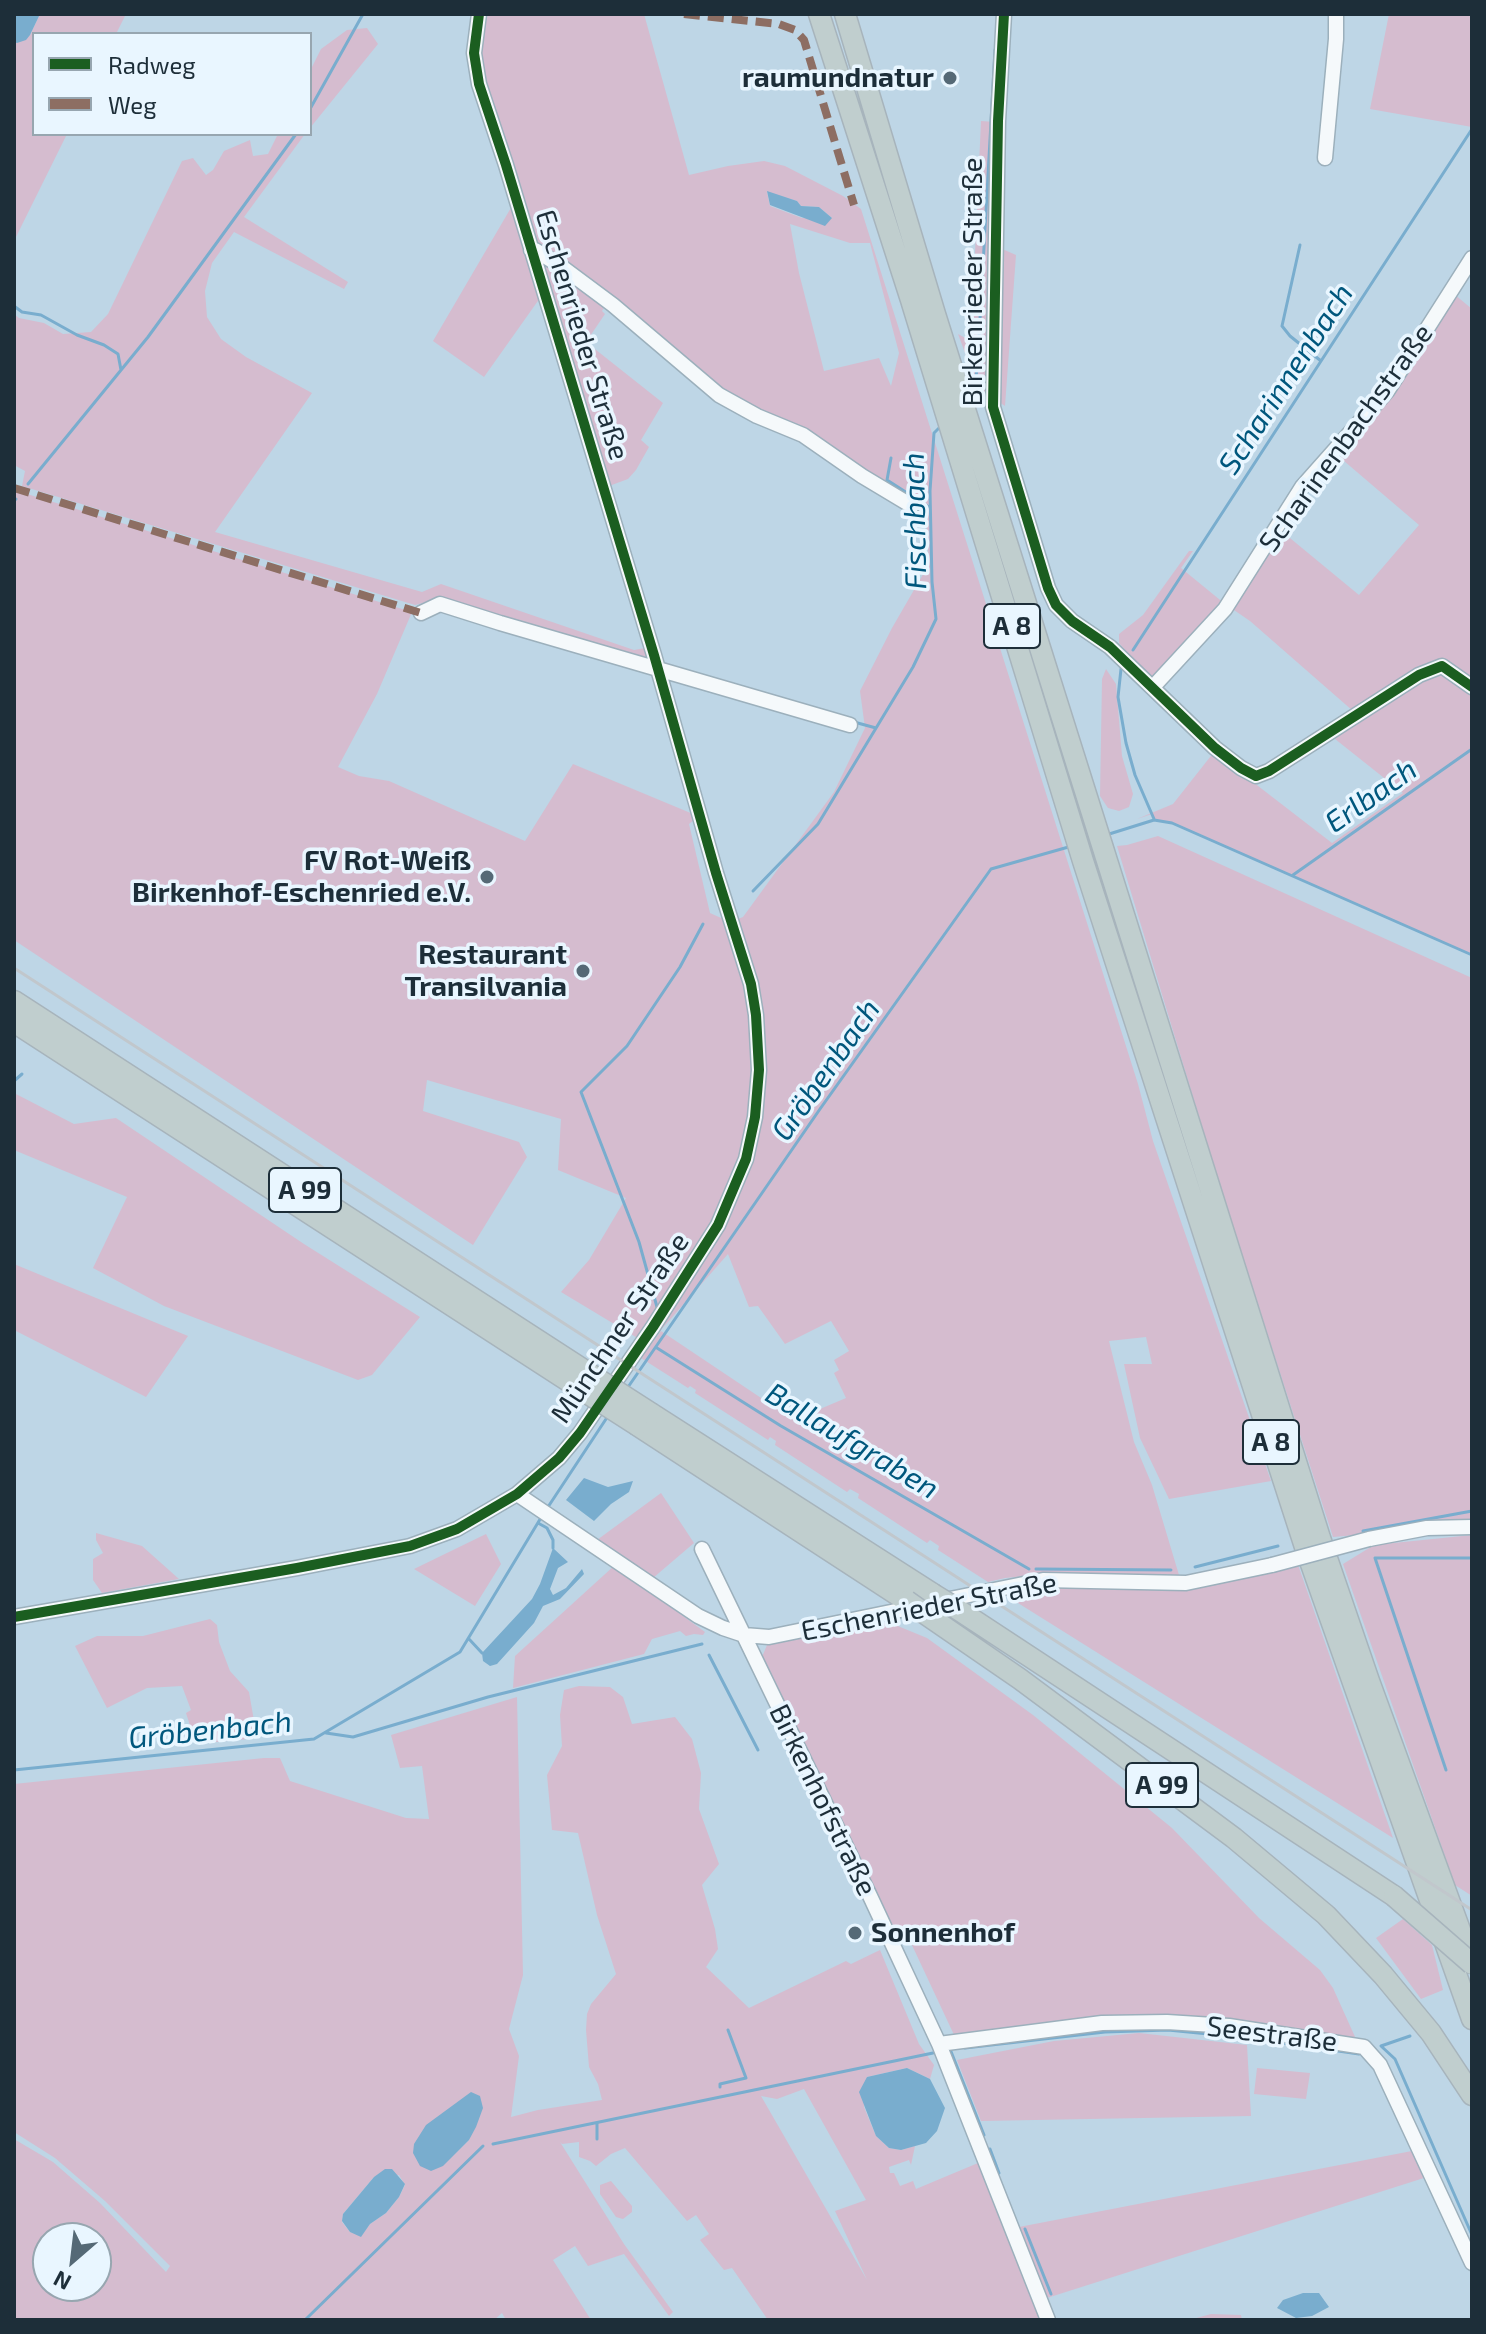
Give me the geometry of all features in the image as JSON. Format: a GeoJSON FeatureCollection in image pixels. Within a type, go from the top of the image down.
{"type":"FeatureCollection","features":[{"type":"Feature","properties":{"kind":"highway","name":"A 8"},"geometry":{"type":"LineString","coordinates":[[819,14],[955,411],[1084,825],[1103,851],[1320,1538],[1472,1964]]}},
{"type":"Feature","properties":{"kind":"highway","name":"A 8"},"geometry":{"type":"LineString","coordinates":[[845,14],[955,411]]}},
{"type":"Feature","properties":{"kind":"highway","name":"A 8"},"geometry":{"type":"LineString","coordinates":[[1084,825],[1083,861],[1305,1547],[1472,2019]]}},
{"type":"Feature","properties":{"kind":"highway","name":"A 99"},"geometry":{"type":"LineString","coordinates":[[14,1001],[591,1386]]}},
{"type":"Feature","properties":{"kind":"highway","name":"A 99"},"geometry":{"type":"LineString","coordinates":[[14,1022],[928,1603],[1020,1679],[1234,1838],[1326,1915],[1393,1986],[1431,2033],[1472,2095]]}},
{"type":"Feature","properties":{"kind":"highway","name":"A 99"},"geometry":{"type":"LineString","coordinates":[[644,1420],[907,1601],[951,1605],[1394,1896],[1472,1964]]}},
{"type":"Feature","properties":{"kind":"street","name":"Eschenrieder Straße"},"geometry":{"type":"LineString","coordinates":[[479,14],[474,53],[479,84],[657,668]]}},
{"type":"Feature","properties":{"kind":"street","name":"Birkenrieder Straße"},"geometry":{"type":"LineString","coordinates":[[1004,14],[998,121],[993,407],[1048,588],[1056,605],[1072,621],[1110,647],[1215,748],[1256,776],[1269,771],[1419,675],[1442,666],[1472,687]]}},
{"type":"Feature","properties":{"kind":"street"},"geometry":{"type":"LineString","coordinates":[[1325,158],[1336,14]]}},
{"type":"Feature","properties":{"kind":"street"},"geometry":{"type":"LineString","coordinates":[[531,250],[562,267],[613,305],[719,395],[757,416],[803,435],[912,506]]}},
{"type":"Feature","properties":{"kind":"street","name":"Scharinenbachstraße"},"geometry":{"type":"LineString","coordinates":[[1153,687],[1225,609],[1302,487],[1388,390],[1472,258]]}},
{"type":"Feature","properties":{"kind":"street"},"geometry":{"type":"LineString","coordinates":[[421,613],[440,604],[850,725]]}},
{"type":"Feature","properties":{"kind":"street","name":"Münchner Straße"},"geometry":{"type":"LineString","coordinates":[[14,1617],[410,1546],[457,1529],[517,1494],[559,1458],[580,1433],[653,1327],[711,1237],[744,1167],[755,1117],[759,1070],[751,984],[657,668]]}},
{"type":"Feature","properties":{"kind":"street","name":"Eschenrieder Straße"},"geometry":{"type":"LineString","coordinates":[[517,1494],[698,1616],[744,1635],[769,1637],[1043,1580],[1186,1583],[1272,1565],[1369,1539],[1427,1528],[1472,1527]]}},
{"type":"Feature","properties":{"kind":"street","name":"Birkenhofstraße"},"geometry":{"type":"LineString","coordinates":[[702,1549],[939,2044],[1048,2320]]}},
{"type":"Feature","properties":{"kind":"street","name":"Seestraße"},"geometry":{"type":"LineString","coordinates":[[939,2044],[1102,2023],[1167,2022],[1229,2026],[1364,2047],[1380,2065],[1472,2263]]}},
{"type":"Feature","properties":{"kind":"shaded area"},"geometry":{"type":"Polygon","coordinates":[[[40,14],[126,14],[117,32],[32,32],[32,136],[66,136],[14,241],[14,42],[30,35],[40,14]]]}},
{"type":"Feature","properties":{"kind":"shaded area"},"geometry":{"type":"Polygon","coordinates":[[[488,14],[644,14],[689,175],[764,161],[785,166],[843,196],[861,209],[1138,1084],[1153,1141],[1271,1481],[1169,1499],[1140,1438],[1124,1364],[1152,1364],[1146,1337],[1109,1341],[1134,1442],[1152,1485],[1179,1575],[1057,1573],[988,1582],[938,1550],[939,1546],[930,1540],[927,1543],[858,1498],[859,1494],[850,1489],[847,1492],[775,1445],[776,1441],[770,1437],[768,1440],[695,1393],[696,1390],[690,1386],[688,1388],[641,1358],[661,1331],[794,1420],[846,1398],[834,1373],[839,1370],[834,1360],[849,1351],[831,1321],[785,1344],[758,1306],[749,1307],[728,1254],[660,1331],[653,1328],[644,1342],[561,1292],[589,1260],[626,1198],[558,1170],[561,1119],[427,1080],[423,1111],[519,1142],[527,1157],[473,1245],[14,940],[14,490],[412,612],[377,694],[338,767],[359,776],[389,781],[525,841],[573,764],[693,814],[694,820],[689,824],[710,913],[730,922],[743,917],[834,792],[865,728],[860,691],[929,564],[925,508],[734,401],[535,243],[484,83],[481,41],[488,14]],[[767,192],[770,206],[802,218],[832,218],[819,207],[801,206],[797,201],[767,192]],[[790,224],[824,371],[879,358],[891,386],[899,353],[870,243],[850,243],[790,224]]]}},
{"type":"Feature","properties":{"kind":"shaded area"},"geometry":{"type":"Polygon","coordinates":[[[1389,14],[1472,14],[1472,127],[1370,109],[1389,14]]]}},
{"type":"Feature","properties":{"kind":"shaded area"},"geometry":{"type":"Polygon","coordinates":[[[367,28],[378,44],[312,126],[312,67],[321,49],[347,30],[367,28]]]}},
{"type":"Feature","properties":{"kind":"shaded area"},"geometry":{"type":"Polygon","coordinates":[[[981,121],[995,122],[991,244],[1016,255],[1005,406],[978,388],[958,334],[971,341],[981,121]]]}},
{"type":"Feature","properties":{"kind":"shaded area"},"geometry":{"type":"Polygon","coordinates":[[[277,136],[304,136],[244,217],[348,282],[344,289],[234,232],[212,263],[205,291],[207,317],[221,339],[246,357],[312,393],[215,532],[422,592],[441,584],[634,650],[645,648],[648,659],[442,598],[415,605],[22,486],[25,471],[14,465],[14,314],[44,323],[63,334],[91,332],[108,314],[182,161],[193,158],[206,175],[213,170],[224,151],[250,140],[253,156],[268,154],[277,136]]]}},
{"type":"Feature","properties":{"kind":"shaded area"},"geometry":{"type":"Polygon","coordinates":[[[512,206],[540,298],[484,377],[433,341],[512,206]]]}},
{"type":"Feature","properties":{"kind":"shaded area"},"geometry":{"type":"Polygon","coordinates":[[[539,257],[607,303],[602,311],[605,314],[586,342],[663,403],[641,440],[649,447],[636,470],[628,479],[609,486],[539,257]]]}},
{"type":"Feature","properties":{"kind":"shaded area"},"geometry":{"type":"Polygon","coordinates":[[[1454,294],[1472,309],[1472,683],[1439,660],[1353,711],[1231,608],[1279,529],[1359,595],[1419,525],[1337,455],[1454,294]]]}},
{"type":"Feature","properties":{"kind":"shaded area"},"geometry":{"type":"Polygon","coordinates":[[[1189,551],[1193,551],[1181,568],[1225,604],[1152,679],[1124,654],[1126,651],[1119,643],[1119,634],[1143,615],[1189,551]]]}},
{"type":"Feature","properties":{"kind":"shaded area"},"geometry":{"type":"Polygon","coordinates":[[[1442,667],[1472,694],[1472,955],[1172,823],[1154,820],[1152,814],[1137,819],[1173,804],[1214,752],[1332,843],[1403,793],[1330,735],[1442,667]]]}},
{"type":"Feature","properties":{"kind":"shaded area"},"geometry":{"type":"Polygon","coordinates":[[[1106,669],[1116,684],[1122,756],[1133,794],[1129,807],[1119,811],[1108,808],[1100,796],[1102,679],[1106,669]]]}},
{"type":"Feature","properties":{"kind":"shaded area"},"geometry":{"type":"Polygon","coordinates":[[[1158,836],[1472,978],[1472,1522],[1456,1519],[1333,1537],[1224,1199],[1117,846],[1158,836]]]}},
{"type":"Feature","properties":{"kind":"shaded area"},"geometry":{"type":"Polygon","coordinates":[[[16,1094],[74,1124],[116,1118],[304,1244],[420,1317],[372,1375],[358,1380],[164,1306],[93,1268],[127,1197],[14,1150],[16,1094]]]}},
{"type":"Feature","properties":{"kind":"shaded area"},"geometry":{"type":"Polygon","coordinates":[[[14,1264],[188,1336],[146,1397],[14,1330],[14,1264]]]}},
{"type":"Feature","properties":{"kind":"shaded area"},"geometry":{"type":"Polygon","coordinates":[[[661,1493],[694,1543],[653,1578],[597,1540],[661,1493]]]}},
{"type":"Feature","properties":{"kind":"shaded area"},"geometry":{"type":"Polygon","coordinates":[[[96,1533],[142,1546],[179,1579],[102,1593],[93,1580],[93,1559],[103,1553],[96,1533]]]}},
{"type":"Feature","properties":{"kind":"shaded area"},"geometry":{"type":"Polygon","coordinates":[[[486,1534],[501,1564],[475,1606],[414,1569],[486,1534]]]}},
{"type":"Feature","properties":{"kind":"shaded area"},"geometry":{"type":"Polygon","coordinates":[[[1472,1535],[1472,1896],[1455,1885],[1343,1564],[1374,1545],[1472,1535]]]}},
{"type":"Feature","properties":{"kind":"shaded area"},"geometry":{"type":"Polygon","coordinates":[[[1296,1559],[1393,1838],[1002,1593],[1049,1587],[1186,1583],[1296,1559]]]}},
{"type":"Feature","properties":{"kind":"shaded area"},"geometry":{"type":"Polygon","coordinates":[[[615,1565],[672,1603],[679,1613],[705,1632],[703,1635],[686,1636],[680,1631],[652,1639],[644,1654],[513,1688],[515,1656],[615,1565]]]}},
{"type":"Feature","properties":{"kind":"shaded area"},"geometry":{"type":"Polygon","coordinates":[[[210,1619],[217,1625],[219,1642],[230,1671],[249,1692],[257,1738],[196,1744],[186,1713],[191,1710],[182,1686],[147,1688],[107,1708],[75,1646],[97,1636],[143,1636],[210,1619]]]}},
{"type":"Feature","properties":{"kind":"shaded area"},"geometry":{"type":"Polygon","coordinates":[[[888,1622],[927,1638],[1033,1715],[1172,1828],[1259,1918],[1320,1970],[1333,1988],[1356,2039],[1175,2017],[955,2037],[911,1943],[897,1942],[762,1657],[767,1645],[888,1622]]]}},
{"type":"Feature","properties":{"kind":"shaded area"},"geometry":{"type":"Polygon","coordinates":[[[579,1686],[610,1687],[623,1697],[632,1724],[675,1717],[692,1739],[701,1773],[699,1809],[719,1864],[702,1885],[718,1949],[706,1967],[749,2008],[846,1961],[851,1964],[880,1950],[919,2044],[934,2065],[930,2079],[907,2068],[867,2077],[864,2107],[876,2136],[889,2148],[901,2150],[915,2146],[911,2165],[909,2160],[889,2167],[890,2173],[894,2173],[900,2186],[913,2181],[916,2189],[978,2163],[1042,2320],[768,2320],[732,2268],[724,2270],[700,2240],[709,2234],[696,2215],[687,2221],[625,2148],[596,2166],[579,2157],[579,2142],[560,2142],[624,2244],[673,2312],[669,2316],[624,2254],[588,2266],[575,2246],[553,2260],[591,2320],[506,2320],[502,2313],[494,2320],[14,2320],[14,2139],[53,2162],[100,2203],[166,2272],[170,2266],[105,2201],[55,2158],[14,2132],[14,1784],[280,1758],[290,1781],[406,1818],[429,1819],[422,1766],[400,1768],[391,1735],[517,1697],[523,1975],[509,2029],[519,2056],[511,2117],[602,2100],[589,2067],[587,2014],[591,2004],[616,1974],[597,1915],[578,1833],[552,1830],[547,1775],[562,1746],[560,1715],[564,1690],[579,1686]],[[804,2089],[777,2099],[761,2096],[867,2280],[835,2211],[866,2200],[804,2089]],[[480,2096],[443,2165],[469,2140],[480,2096]],[[399,2175],[374,2177],[343,2214],[342,2222],[350,2232],[361,2236],[370,2224],[386,2213],[405,2185],[399,2175]]]}},
{"type":"Feature","properties":{"kind":"shaded area"},"geometry":{"type":"Polygon","coordinates":[[[1403,1919],[1432,1945],[1443,1990],[1421,1999],[1376,1938],[1403,1919]]]}},
{"type":"Feature","properties":{"kind":"shaded area"},"geometry":{"type":"Polygon","coordinates":[[[1139,2033],[1247,2045],[1251,2116],[981,2121],[957,2060],[1054,2041],[1139,2033]]]}},
{"type":"Feature","properties":{"kind":"shaded area"},"geometry":{"type":"Polygon","coordinates":[[[1257,2068],[1310,2073],[1306,2099],[1254,2094],[1257,2068]]]}},
{"type":"Feature","properties":{"kind":"shaded area"},"geometry":{"type":"Polygon","coordinates":[[[1417,2150],[1427,2177],[1047,2298],[1019,2227],[1417,2150]]]}},
{"type":"Feature","properties":{"kind":"shaded area"},"geometry":{"type":"Polygon","coordinates":[[[611,2181],[632,2206],[632,2212],[623,2219],[616,2217],[600,2194],[600,2185],[611,2181]]]}},
{"type":"Feature","properties":{"kind":"shaded area"},"geometry":{"type":"Polygon","coordinates":[[[1211,2314],[1241,2315],[1242,2320],[1189,2320],[1211,2314]]]}},
{"type":"Feature","properties":{"kind":"water"},"geometry":{"type":"Polygon","coordinates":[[[14,14],[40,14],[30,35],[17,43],[14,42],[14,14]]]}},
{"type":"Feature","properties":{"kind":"water"},"geometry":{"type":"Polygon","coordinates":[[[767,191],[797,201],[801,206],[819,207],[832,218],[825,226],[770,205],[767,191]]]}},
{"type":"Feature","properties":{"kind":"water"},"geometry":{"type":"Polygon","coordinates":[[[584,1478],[608,1487],[633,1481],[629,1492],[594,1521],[566,1500],[584,1478]]]}},
{"type":"Feature","properties":{"kind":"water"},"geometry":{"type":"Polygon","coordinates":[[[553,1548],[568,1562],[558,1568],[550,1589],[553,1595],[566,1588],[582,1569],[584,1574],[560,1599],[543,1606],[534,1623],[497,1664],[490,1666],[483,1661],[482,1653],[532,1599],[553,1548]]]}},
{"type":"Feature","properties":{"kind":"water"},"geometry":{"type":"Polygon","coordinates":[[[907,2068],[930,2079],[945,2108],[937,2131],[926,2143],[901,2150],[889,2148],[876,2136],[859,2092],[867,2077],[907,2068]]]}},
{"type":"Feature","properties":{"kind":"water"},"geometry":{"type":"Polygon","coordinates":[[[471,2092],[480,2096],[483,2108],[469,2140],[443,2166],[431,2171],[420,2166],[413,2153],[414,2144],[426,2125],[471,2092]]]}},
{"type":"Feature","properties":{"kind":"water"},"geometry":{"type":"Polygon","coordinates":[[[385,2169],[392,2169],[405,2184],[386,2213],[370,2224],[361,2237],[350,2232],[342,2221],[343,2214],[374,2177],[385,2169]]]}},
{"type":"Feature","properties":{"kind":"water"},"geometry":{"type":"Polygon","coordinates":[[[1303,2293],[1319,2293],[1329,2307],[1312,2316],[1296,2318],[1277,2308],[1283,2300],[1303,2293]]]}},
{"type":"Feature","properties":{"kind":"waterway"},"geometry":{"type":"LineString","coordinates":[[312,105],[363,14]]}},
{"type":"Feature","properties":{"kind":"waterway","name":"Fischbach"},"geometry":{"type":"LineString","coordinates":[[969,396],[975,390],[978,355],[995,50]]}},
{"type":"Feature","properties":{"kind":"waterway","name":"Scharinnenbach"},"geometry":{"type":"LineString","coordinates":[[1133,650],[1472,129]]}},
{"type":"Feature","properties":{"kind":"waterway"},"geometry":{"type":"LineString","coordinates":[[28,484],[148,337],[295,136]]}},
{"type":"Feature","properties":{"kind":"waterway"},"geometry":{"type":"LineString","coordinates":[[1300,245],[1282,326],[1321,361]]}},
{"type":"Feature","properties":{"kind":"waterway"},"geometry":{"type":"LineString","coordinates":[[14,306],[22,312],[41,315],[77,335],[104,345],[118,354],[121,370]]}},
{"type":"Feature","properties":{"kind":"waterway","name":"Fischbach"},"geometry":{"type":"LineString","coordinates":[[753,891],[818,824],[913,667],[936,619],[930,491],[934,433],[942,425]]}},
{"type":"Feature","properties":{"kind":"waterway"},"geometry":{"type":"LineString","coordinates":[[891,458],[887,480],[929,507]]}},
{"type":"Feature","properties":{"kind":"waterway","name":"Scharinnenbach"},"geometry":{"type":"LineString","coordinates":[[1121,669],[1118,697],[1126,743],[1135,775],[1154,819]]}},
{"type":"Feature","properties":{"kind":"waterway"},"geometry":{"type":"LineString","coordinates":[[854,722],[876,728]]}},
{"type":"Feature","properties":{"kind":"waterway","name":"Erlbach"},"geometry":{"type":"LineString","coordinates":[[1293,875],[1472,749]]}},
{"type":"Feature","properties":{"kind":"waterway","name":"Erlbach"},"geometry":{"type":"LineString","coordinates":[[1106,835],[1154,820],[1172,823],[1472,955]]}},
{"type":"Feature","properties":{"kind":"waterway","name":"Gröbenbach"},"geometry":{"type":"LineString","coordinates":[[626,1390],[991,869],[1072,846]]}},
{"type":"Feature","properties":{"kind":"waterway","name":"Fischbach"},"geometry":{"type":"LineString","coordinates":[[657,1307],[639,1242],[581,1092],[627,1046],[680,967],[703,924]]}},
{"type":"Feature","properties":{"kind":"waterway"},"geometry":{"type":"LineString","coordinates":[[14,1081],[22,1074]]}},
{"type":"Feature","properties":{"kind":"waterway","name":"Ballaufgraben"},"geometry":{"type":"LineString","coordinates":[[657,1348],[781,1426],[1029,1569]]}},
{"type":"Feature","properties":{"kind":"waterway","name":"Gröbenbach"},"geometry":{"type":"LineString","coordinates":[[546,1510],[608,1416]]}},
{"type":"Feature","properties":{"kind":"waterway","name":"Ballaufgraben"},"geometry":{"type":"LineString","coordinates":[[1363,1531],[1472,1511]]}},
{"type":"Feature","properties":{"kind":"waterway","name":"Gröbenbach"},"geometry":{"type":"LineString","coordinates":[[14,1770],[314,1739],[460,1652],[542,1516]]}},
{"type":"Feature","properties":{"kind":"waterway"},"geometry":{"type":"LineString","coordinates":[[538,1523],[547,1528],[553,1548]]}},
{"type":"Feature","properties":{"kind":"waterway","name":"Ballaufgraben"},"geometry":{"type":"LineString","coordinates":[[1195,1567],[1278,1546]]}},
{"type":"Feature","properties":{"kind":"waterway"},"geometry":{"type":"LineString","coordinates":[[1446,1770],[1375,1558],[1472,1558]]}},
{"type":"Feature","properties":{"kind":"waterway"},"geometry":{"type":"LineString","coordinates":[[1036,1569],[1171,1570]]}},
{"type":"Feature","properties":{"kind":"waterway"},"geometry":{"type":"LineString","coordinates":[[469,1639],[482,1653]]}},
{"type":"Feature","properties":{"kind":"waterway"},"geometry":{"type":"LineString","coordinates":[[326,1733],[353,1737],[488,1697],[702,1644]]}},
{"type":"Feature","properties":{"kind":"waterway"},"geometry":{"type":"LineString","coordinates":[[709,1655],[758,1750]]}},
{"type":"Feature","properties":{"kind":"waterway"},"geometry":{"type":"LineString","coordinates":[[720,2087],[720,2084],[746,2078],[728,2030]]}},
{"type":"Feature","properties":{"kind":"waterway"},"geometry":{"type":"LineString","coordinates":[[965,2048],[1105,2032],[1168,2030],[1359,2054]]}},
{"type":"Feature","properties":{"kind":"waterway"},"geometry":{"type":"LineString","coordinates":[[1410,2036],[1381,2046],[1395,2059],[1472,2235]]}},
{"type":"Feature","properties":{"kind":"waterway"},"geometry":{"type":"LineString","coordinates":[[950,2049],[984,2135]]}},
{"type":"Feature","properties":{"kind":"waterway"},"geometry":{"type":"LineString","coordinates":[[493,2144],[933,2053]]}},
{"type":"Feature","properties":{"kind":"waterway"},"geometry":{"type":"LineString","coordinates":[[597,2123],[597,2139]]}},
{"type":"Feature","properties":{"kind":"waterway"},"geometry":{"type":"LineString","coordinates":[[305,2320],[483,2146]]}},
{"type":"Feature","properties":{"kind":"waterway"},"geometry":{"type":"LineString","coordinates":[[990,2149],[999,2173]]}},
{"type":"Feature","properties":{"kind":"waterway"},"geometry":{"type":"LineString","coordinates":[[1025,2229],[1051,2294]]}},
{"type":"Feature","properties":{"kind":"railway"},"geometry":{"type":"LineString","coordinates":[[14,968],[1472,1910]]}},
{"type":"Feature","properties":{"kind":"marked path"},"geometry":{"type":"LineString","coordinates":[[684,14],[779,24],[795,30],[804,40],[854,205]]}},
{"type":"Feature","properties":{"kind":"marked path"},"geometry":{"type":"LineString","coordinates":[[14,488],[421,613]]}},
{"type":"Feature","properties":{"kind":"cycle path"},"geometry":{"type":"LineString","coordinates":[[14,1617],[410,1546],[457,1529],[517,1494],[559,1458],[580,1433],[653,1327],[718,1225],[746,1159],[755,1117],[759,1070],[751,984],[506,165],[479,84],[474,53],[479,14]]}},
{"type":"Feature","properties":{"kind":"cycle path"},"geometry":{"type":"LineString","coordinates":[[1004,14],[998,121],[993,407],[1048,588],[1056,605],[1072,621],[1110,647],[1215,748],[1256,776],[1269,771],[1419,675],[1442,666],[1472,687]]}},
{"type":"Feature","properties":{"kind":"place","name":"raumundnatur"},"geometry":{"type":"Point","coordinates":[950,78]}},
{"type":"Feature","properties":{"kind":"place","name":"FV Rot-Weiß Birkenhof-Eschenried e.V."},"geometry":{"type":"Point","coordinates":[487,877]}},
{"type":"Feature","properties":{"kind":"place","name":"Restaurant Transilvania"},"geometry":{"type":"Point","coordinates":[583,971]}},
{"type":"Feature","properties":{"kind":"place","name":"Sonnenhof"},"geometry":{"type":"Point","coordinates":[855,1933]}}]}
